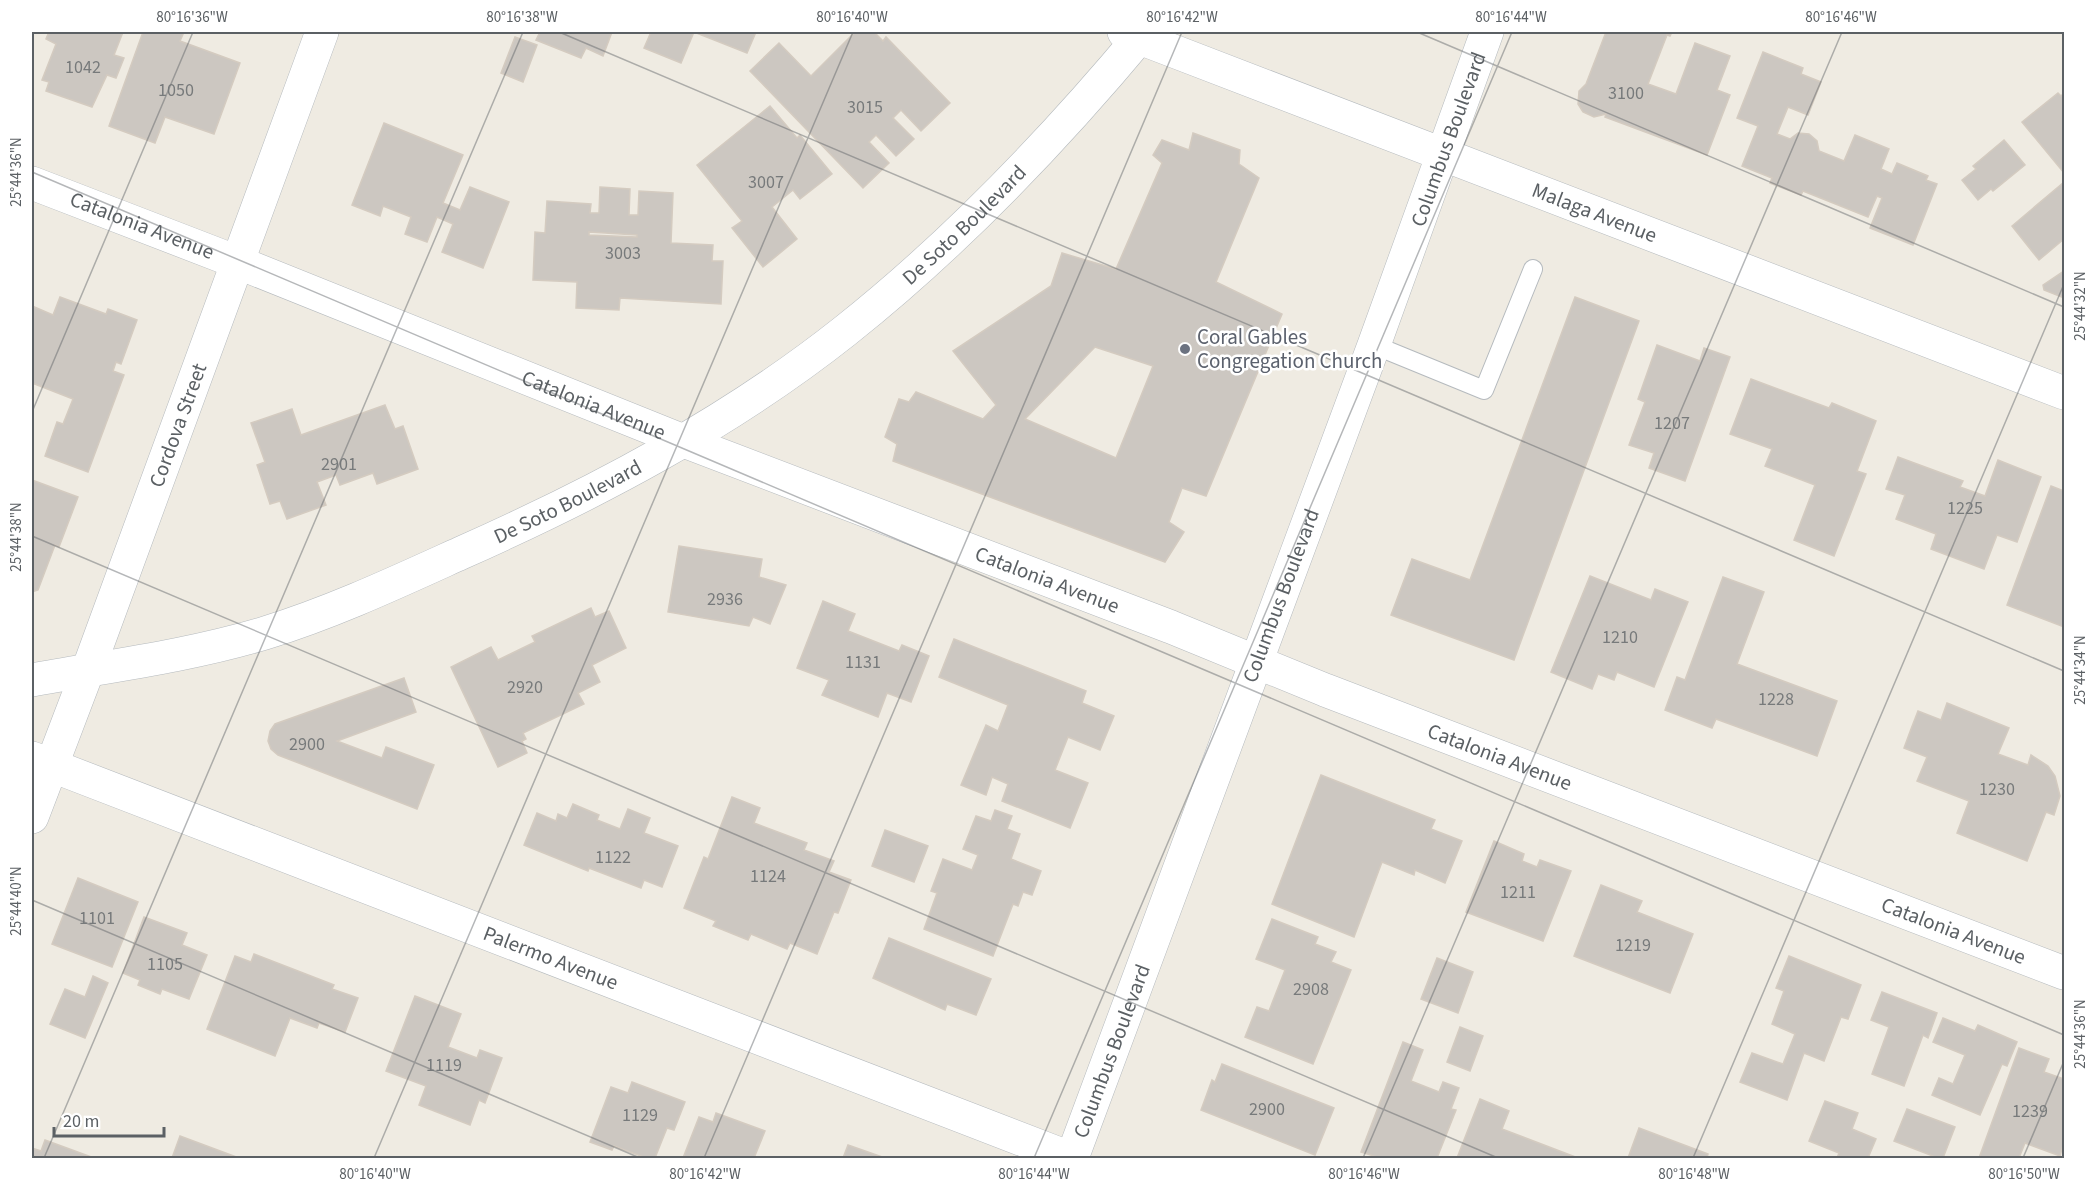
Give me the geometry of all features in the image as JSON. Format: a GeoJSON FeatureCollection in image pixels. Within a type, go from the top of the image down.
{"type":"FeatureCollection","features":[{"type":"Feature","properties":{"kind":"street","name":"Cordova Street"},"geometry":{"type":"LineString","coordinates":[[32,817],[41,761],[88,670],[322,32]]}},
{"type":"Feature","properties":{"kind":"street","name":"Columbus Boulevard"},"geometry":{"type":"LineString","coordinates":[[1071,1158],[1257,662],[1487,32]]}},
{"type":"Feature","properties":{"kind":"street","name":"Malaga Avenue"},"geometry":{"type":"LineString","coordinates":[[1136,34],[1442,155],[2064,393]]}},
{"type":"Feature","properties":{"kind":"street","name":"De Soto Boulevard"},"geometry":{"type":"LineString","coordinates":[[32,680],[223,644],[306,620],[357,600],[516,529],[589,492],[681,440],[746,401],[801,364],[844,332],[907,279],[1041,149],[1136,34]]}},
{"type":"Feature","properties":{"kind":"street","name":"Catalonia Avenue"},"geometry":{"type":"LineString","coordinates":[[32,183],[237,262],[681,440],[1160,622],[1257,662],[2064,973]]}},
{"type":"Feature","properties":{"kind":"street","name":"Palermo Avenue"},"geometry":{"type":"LineString","coordinates":[[41,761],[1071,1158]]}},
{"type":"Feature","properties":{"kind":"lane"},"geometry":{"type":"LineString","coordinates":[[1374,345],[1484,390],[1533,269]]}},
{"type":"Feature","properties":{"kind":"building"},"geometry":{"type":"Polygon","coordinates":[[[49,32],[123,32],[114,55],[124,58],[116,78],[107,75],[92,107],[46,91],[49,82],[42,80],[56,44],[46,39],[49,32]]]}},
{"type":"Feature","properties":{"kind":"building"},"geometry":{"type":"Polygon","coordinates":[[[143,32],[184,32],[180,41],[240,63],[214,134],[165,117],[155,143],[109,126],[143,32]]]}},
{"type":"Feature","properties":{"kind":"building"},"geometry":{"type":"Polygon","coordinates":[[[540,32],[612,32],[603,56],[586,48],[581,58],[536,40],[540,32]]]}},
{"type":"Feature","properties":{"kind":"building"},"geometry":{"type":"Polygon","coordinates":[[[651,32],[694,32],[681,63],[644,48],[651,32]]]}},
{"type":"Feature","properties":{"kind":"building"},"geometry":{"type":"Polygon","coordinates":[[[694,32],[756,32],[747,53],[694,32]]]}},
{"type":"Feature","properties":{"kind":"building"},"geometry":{"type":"Polygon","coordinates":[[[855,32],[874,32],[883,41],[886,37],[950,103],[921,131],[901,110],[893,118],[914,139],[896,156],[876,135],[869,142],[889,163],[863,188],[750,71],[779,43],[811,76],[855,32]]]}},
{"type":"Feature","properties":{"kind":"building"},"geometry":{"type":"Polygon","coordinates":[[[1606,32],[1672,32],[1670,36],[1667,35],[1648,84],[1676,94],[1695,43],[1730,56],[1717,90],[1730,95],[1707,155],[1605,117],[1606,114],[1594,117],[1583,112],[1578,104],[1579,91],[1586,84],[1606,32]]]}},
{"type":"Feature","properties":{"kind":"building"},"geometry":{"type":"Polygon","coordinates":[[[515,37],[537,45],[523,82],[501,73],[515,37]]]}},
{"type":"Feature","properties":{"kind":"building"},"geometry":{"type":"Polygon","coordinates":[[[1763,52],[1803,68],[1801,74],[1821,82],[1808,115],[1788,107],[1777,134],[1790,139],[1798,133],[1809,134],[1817,141],[1819,151],[1844,161],[1855,135],[1889,149],[1881,169],[1892,174],[1897,163],[1928,176],[1926,180],[1937,184],[1913,245],[1870,228],[1882,198],[1877,196],[1868,217],[1803,191],[1801,195],[1770,183],[1772,178],[1742,166],[1758,126],[1737,118],[1763,52]]]}},
{"type":"Feature","properties":{"kind":"building"},"geometry":{"type":"Polygon","coordinates":[[[2058,93],[2061,96],[2064,93],[2064,173],[2022,122],[2058,93]]]}},
{"type":"Feature","properties":{"kind":"building"},"geometry":{"type":"Polygon","coordinates":[[[770,106],[797,138],[800,135],[832,174],[800,199],[793,190],[772,207],[797,239],[763,267],[732,228],[742,221],[697,165],[770,106]]]}},
{"type":"Feature","properties":{"kind":"building"},"geometry":{"type":"Polygon","coordinates":[[[384,123],[463,155],[443,203],[460,210],[470,187],[509,202],[483,268],[442,252],[453,224],[437,217],[427,242],[405,234],[411,217],[383,206],[380,216],[352,205],[384,123]]]}},
{"type":"Feature","properties":{"kind":"building","name":"Coral Gables Congregation Church"},"geometry":{"type":"Polygon","coordinates":[[[1193,133],[1240,150],[1239,164],[1259,178],[1216,282],[1282,314],[1206,496],[1182,488],[1169,522],[1184,532],[1165,562],[893,461],[897,444],[885,437],[899,399],[909,402],[916,392],[983,419],[996,405],[953,351],[1051,286],[1062,253],[1116,269],[1162,163],[1153,155],[1162,140],[1189,150],[1193,133]],[[1095,347],[1025,419],[1116,458],[1153,366],[1095,347]]]}},
{"type":"Feature","properties":{"kind":"building"},"geometry":{"type":"Polygon","coordinates":[[[2004,140],[2025,165],[1978,200],[1962,180],[1976,169],[1973,166],[2004,140]]]}},
{"type":"Feature","properties":{"kind":"building"},"geometry":{"type":"Polygon","coordinates":[[[2064,182],[2064,239],[2039,260],[2012,226],[2064,182]]]}},
{"type":"Feature","properties":{"kind":"building"},"geometry":{"type":"Polygon","coordinates":[[[600,187],[630,189],[629,215],[638,215],[639,191],[673,193],[671,243],[713,245],[712,261],[723,261],[721,304],[620,298],[619,310],[576,308],[577,282],[533,280],[535,232],[545,233],[547,201],[591,204],[590,213],[599,213],[600,187]],[[589,232],[589,235],[637,237],[637,235],[589,232]]]}},
{"type":"Feature","properties":{"kind":"building"},"geometry":{"type":"Polygon","coordinates":[[[2064,271],[2064,298],[2044,290],[2043,285],[2064,271]]]}},
{"type":"Feature","properties":{"kind":"building"},"geometry":{"type":"Polygon","coordinates":[[[60,297],[106,314],[108,309],[137,320],[121,364],[116,362],[113,371],[124,375],[88,472],[45,456],[57,422],[63,424],[73,399],[32,383],[32,306],[53,315],[60,297]]]}},
{"type":"Feature","properties":{"kind":"building"},"geometry":{"type":"Polygon","coordinates":[[[1575,297],[1639,321],[1514,660],[1391,615],[1412,559],[1470,580],[1575,297]]]}},
{"type":"Feature","properties":{"kind":"building"},"geometry":{"type":"Polygon","coordinates":[[[1657,345],[1700,361],[1704,348],[1730,357],[1685,481],[1649,468],[1654,453],[1629,445],[1645,402],[1638,399],[1657,345]]]}},
{"type":"Feature","properties":{"kind":"building"},"geometry":{"type":"Polygon","coordinates":[[[1751,379],[1829,408],[1832,403],[1876,421],[1857,471],[1866,474],[1834,556],[1794,540],[1815,485],[1765,466],[1772,449],[1730,434],[1751,379]]]}},
{"type":"Feature","properties":{"kind":"building"},"geometry":{"type":"Polygon","coordinates":[[[385,405],[395,429],[403,426],[418,469],[377,484],[373,473],[340,485],[336,475],[317,482],[326,505],[287,519],[280,501],[270,504],[257,465],[265,462],[251,423],[292,409],[301,435],[385,405]]]}},
{"type":"Feature","properties":{"kind":"building"},"geometry":{"type":"Polygon","coordinates":[[[1898,457],[1963,481],[1960,487],[1985,496],[1998,460],[2041,477],[2017,542],[1997,535],[1984,569],[1931,549],[1936,534],[1896,519],[1905,495],[1886,489],[1898,457]]]}},
{"type":"Feature","properties":{"kind":"building"},"geometry":{"type":"Polygon","coordinates":[[[32,480],[78,497],[59,547],[55,545],[38,590],[32,592],[32,480]]]}},
{"type":"Feature","properties":{"kind":"building"},"geometry":{"type":"Polygon","coordinates":[[[2051,486],[2064,491],[2064,627],[2007,605],[2051,486]]]}},
{"type":"Feature","properties":{"kind":"building"},"geometry":{"type":"Polygon","coordinates":[[[679,546],[762,559],[759,577],[786,585],[770,624],[753,617],[749,626],[668,612],[679,546]]]}},
{"type":"Feature","properties":{"kind":"building"},"geometry":{"type":"Polygon","coordinates":[[[1590,576],[1651,600],[1655,589],[1688,602],[1654,687],[1617,672],[1614,680],[1598,674],[1592,689],[1551,672],[1590,576]]]}},
{"type":"Feature","properties":{"kind":"building"},"geometry":{"type":"Polygon","coordinates":[[[1723,577],[1764,592],[1737,664],[1837,701],[1817,756],[1716,719],[1712,728],[1665,710],[1677,677],[1685,680],[1723,577]]]}},
{"type":"Feature","properties":{"kind":"building"},"geometry":{"type":"Polygon","coordinates":[[[823,601],[855,614],[848,631],[899,651],[902,645],[929,656],[911,702],[887,693],[878,717],[822,695],[829,680],[797,668],[823,601]]]}},
{"type":"Feature","properties":{"kind":"building"},"geometry":{"type":"Polygon","coordinates":[[[591,608],[595,617],[609,611],[626,648],[592,665],[600,682],[578,693],[584,704],[523,733],[526,739],[522,741],[527,753],[498,767],[451,667],[491,647],[498,660],[535,642],[532,636],[591,608]]]}},
{"type":"Feature","properties":{"kind":"building"},"geometry":{"type":"Polygon","coordinates":[[[954,639],[1086,691],[1082,703],[1114,716],[1100,750],[1068,737],[1055,770],[1088,783],[1070,828],[1002,801],[1008,784],[992,777],[986,795],[961,785],[986,725],[998,731],[1008,705],[939,677],[954,639]]]}},
{"type":"Feature","properties":{"kind":"building"},"geometry":{"type":"Polygon","coordinates":[[[404,678],[416,712],[337,741],[382,758],[386,747],[434,765],[417,809],[278,755],[271,749],[268,741],[270,731],[275,724],[404,678]]]}},
{"type":"Feature","properties":{"kind":"building"},"geometry":{"type":"Polygon","coordinates":[[[1947,703],[2009,728],[1998,754],[2028,765],[2031,755],[2048,766],[2055,776],[2060,796],[2054,815],[2046,812],[2027,861],[1957,833],[1969,801],[1917,781],[1927,757],[1904,748],[1911,729],[1918,711],[1941,720],[1947,703]]]}},
{"type":"Feature","properties":{"kind":"building"},"geometry":{"type":"Polygon","coordinates":[[[1321,775],[1435,820],[1431,829],[1462,841],[1445,883],[1415,870],[1414,875],[1382,862],[1354,937],[1272,904],[1321,775]]]}},
{"type":"Feature","properties":{"kind":"building"},"geometry":{"type":"Polygon","coordinates":[[[732,797],[760,808],[754,823],[807,843],[804,850],[834,861],[829,872],[851,880],[838,913],[834,912],[817,954],[790,943],[787,949],[751,934],[748,940],[713,926],[716,921],[684,908],[704,857],[708,859],[732,797]]]}},
{"type":"Feature","properties":{"kind":"building"},"geometry":{"type":"Polygon","coordinates":[[[573,804],[599,815],[597,820],[620,829],[628,809],[650,818],[644,833],[678,846],[662,887],[644,880],[641,888],[589,868],[588,871],[524,845],[537,813],[556,821],[558,814],[567,818],[573,804]]]}},
{"type":"Feature","properties":{"kind":"building"},"geometry":{"type":"Polygon","coordinates":[[[995,810],[1012,816],[1007,829],[1020,834],[1011,859],[1041,871],[1032,895],[1023,892],[1018,906],[1013,904],[993,956],[924,929],[937,893],[931,891],[943,859],[972,870],[978,855],[963,849],[976,816],[991,821],[995,810]]]}},
{"type":"Feature","properties":{"kind":"building"},"geometry":{"type":"Polygon","coordinates":[[[885,830],[928,846],[914,882],[872,866],[885,830]]]}},
{"type":"Feature","properties":{"kind":"building"},"geometry":{"type":"Polygon","coordinates":[[[1494,841],[1524,854],[1522,861],[1537,867],[1540,860],[1571,871],[1543,941],[1466,912],[1494,841]]]}},
{"type":"Feature","properties":{"kind":"building"},"geometry":{"type":"Polygon","coordinates":[[[78,878],[138,902],[112,967],[52,944],[78,878]]]}},
{"type":"Feature","properties":{"kind":"building"},"geometry":{"type":"Polygon","coordinates":[[[1601,885],[1642,901],[1637,912],[1693,934],[1670,993],[1574,956],[1601,885]]]}},
{"type":"Feature","properties":{"kind":"building"},"geometry":{"type":"Polygon","coordinates":[[[144,917],[187,933],[182,945],[207,955],[189,999],[162,989],[160,994],[138,985],[140,980],[123,973],[144,917]]]}},
{"type":"Feature","properties":{"kind":"building"},"geometry":{"type":"Polygon","coordinates":[[[1272,919],[1318,937],[1315,944],[1336,952],[1331,962],[1351,970],[1313,1064],[1245,1037],[1257,1007],[1269,1011],[1285,970],[1256,959],[1272,919]]]}},
{"type":"Feature","properties":{"kind":"building"},"geometry":{"type":"Polygon","coordinates":[[[889,938],[991,979],[976,1015],[947,1004],[945,1010],[873,978],[889,938]]]}},
{"type":"Feature","properties":{"kind":"building"},"geometry":{"type":"Polygon","coordinates":[[[254,954],[334,985],[332,989],[358,998],[345,1032],[319,1023],[317,1028],[290,1018],[275,1056],[207,1029],[235,956],[251,962],[254,954]]]}},
{"type":"Feature","properties":{"kind":"building"},"geometry":{"type":"Polygon","coordinates":[[[1789,956],[1861,985],[1848,1019],[1841,1017],[1824,1061],[1804,1053],[1787,1100],[1740,1082],[1752,1053],[1783,1064],[1795,1034],[1772,1024],[1784,991],[1776,988],[1789,956]]]}},
{"type":"Feature","properties":{"kind":"building"},"geometry":{"type":"Polygon","coordinates":[[[1437,958],[1473,972],[1458,1013],[1421,999],[1437,958]]]}},
{"type":"Feature","properties":{"kind":"building"},"geometry":{"type":"Polygon","coordinates":[[[93,976],[108,983],[85,1038],[50,1024],[65,989],[85,997],[93,976]]]}},
{"type":"Feature","properties":{"kind":"building"},"geometry":{"type":"Polygon","coordinates":[[[1882,992],[1937,1013],[1928,1038],[1923,1035],[1904,1086],[1872,1074],[1889,1027],[1871,1020],[1882,992]]]}},
{"type":"Feature","properties":{"kind":"building"},"geometry":{"type":"Polygon","coordinates":[[[415,996],[461,1014],[448,1047],[477,1058],[480,1050],[502,1058],[485,1103],[479,1100],[470,1125],[419,1105],[426,1086],[386,1071],[415,996]]]}},
{"type":"Feature","properties":{"kind":"building"},"geometry":{"type":"Polygon","coordinates":[[[1943,1018],[1975,1031],[1978,1025],[2017,1042],[2007,1066],[2002,1064],[1980,1115],[1932,1095],[1939,1078],[1953,1084],[1965,1055],[1933,1042],[1943,1018]]]}},
{"type":"Feature","properties":{"kind":"building"},"geometry":{"type":"Polygon","coordinates":[[[1460,1027],[1483,1036],[1470,1071],[1447,1062],[1460,1027]]]}},
{"type":"Feature","properties":{"kind":"building"},"geometry":{"type":"Polygon","coordinates":[[[1403,1042],[1423,1050],[1411,1081],[1439,1092],[1443,1082],[1459,1088],[1451,1109],[1456,1110],[1437,1158],[1380,1158],[1361,1152],[1403,1042]]]}},
{"type":"Feature","properties":{"kind":"building"},"geometry":{"type":"Polygon","coordinates":[[[2019,1048],[2049,1059],[2044,1072],[2064,1079],[2064,1142],[2060,1156],[2025,1143],[2019,1158],[1979,1158],[2019,1048]]]}},
{"type":"Feature","properties":{"kind":"building"},"geometry":{"type":"Polygon","coordinates":[[[1222,1064],[1334,1108],[1315,1155],[1201,1110],[1212,1080],[1215,1082],[1222,1064]]]}},
{"type":"Feature","properties":{"kind":"building"},"geometry":{"type":"Polygon","coordinates":[[[632,1082],[685,1102],[674,1130],[667,1128],[655,1158],[646,1158],[614,1146],[612,1150],[590,1142],[611,1087],[628,1093],[632,1082]]]}},
{"type":"Feature","properties":{"kind":"building"},"geometry":{"type":"Polygon","coordinates":[[[1480,1099],[1509,1111],[1502,1129],[1578,1158],[1457,1158],[1480,1099]]]}},
{"type":"Feature","properties":{"kind":"building"},"geometry":{"type":"Polygon","coordinates":[[[1825,1101],[1858,1113],[1852,1129],[1876,1139],[1868,1158],[1837,1158],[1839,1153],[1809,1141],[1825,1101]]]}},
{"type":"Feature","properties":{"kind":"building"},"geometry":{"type":"Polygon","coordinates":[[[1907,1109],[1955,1127],[1943,1158],[1894,1141],[1907,1109]]]}},
{"type":"Feature","properties":{"kind":"building"},"geometry":{"type":"Polygon","coordinates":[[[716,1113],[765,1131],[754,1158],[683,1158],[699,1117],[713,1122],[716,1113]]]}},
{"type":"Feature","properties":{"kind":"building"},"geometry":{"type":"Polygon","coordinates":[[[1639,1128],[1708,1154],[1707,1158],[1628,1158],[1639,1128]]]}},
{"type":"Feature","properties":{"kind":"building"},"geometry":{"type":"Polygon","coordinates":[[[180,1136],[239,1158],[172,1158],[180,1136]]]}},
{"type":"Feature","properties":{"kind":"building"},"geometry":{"type":"Polygon","coordinates":[[[45,1140],[94,1158],[32,1158],[32,1148],[41,1151],[45,1140]]]}},
{"type":"Feature","properties":{"kind":"building"},"geometry":{"type":"Polygon","coordinates":[[[848,1145],[868,1152],[885,1158],[843,1158],[848,1145]]]}},
{"type":"Feature","properties":{"kind":"place","name":"Coral Gables Congregation Church"},"geometry":{"type":"Point","coordinates":[1185,349]}}]}
